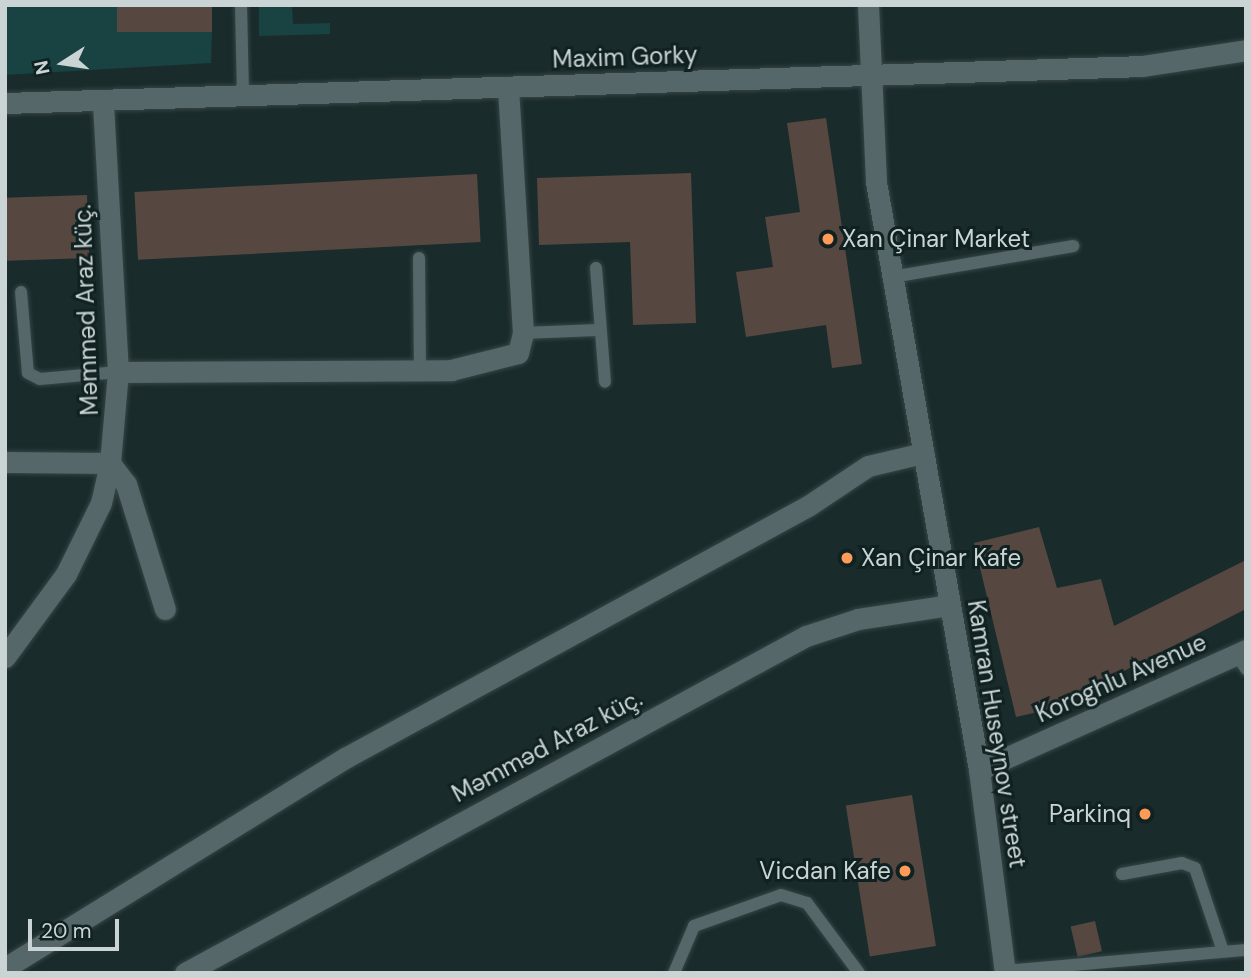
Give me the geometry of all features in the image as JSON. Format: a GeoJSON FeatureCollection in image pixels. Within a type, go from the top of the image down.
{"type":"FeatureCollection","features":[{"type":"Feature","properties":{"kind":"street","name":"Kamran Huseynov street"},"geometry":{"type":"LineString","coordinates":[[868,5],[876,183],[979,770],[1005,972]]}},
{"type":"Feature","properties":{"kind":"street","name":"Maxim Gorky"},"geometry":{"type":"LineString","coordinates":[[5,103],[1142,66],[1246,50]]}},
{"type":"Feature","properties":{"kind":"street"},"geometry":{"type":"LineString","coordinates":[[118,372],[451,370],[518,353],[523,333],[508,88]]}},
{"type":"Feature","properties":{"kind":"street","name":"Məmməd Araz küç."},"geometry":{"type":"LineString","coordinates":[[5,657],[66,575],[101,503],[110,463],[118,372],[103,101]]}},
{"type":"Feature","properties":{"kind":"street"},"geometry":{"type":"LineString","coordinates":[[5,968],[345,758],[808,506],[868,466],[923,453]]}},
{"type":"Feature","properties":{"kind":"street"},"geometry":{"type":"LineString","coordinates":[[5,462],[110,463],[126,484],[165,609]]}},
{"type":"Feature","properties":{"kind":"street","name":"Məmməd Araz küç."},"geometry":{"type":"LineString","coordinates":[[185,973],[806,636],[858,619],[949,605]]}},
{"type":"Feature","properties":{"kind":"street","name":"Koroghlu Avenue"},"geometry":{"type":"LineString","coordinates":[[979,770],[1243,658]]}},
{"type":"Feature","properties":{"kind":"lane"},"geometry":{"type":"LineString","coordinates":[[241,5],[243,96]]}},
{"type":"Feature","properties":{"kind":"lane"},"geometry":{"type":"LineString","coordinates":[[892,278],[1073,246]]}},
{"type":"Feature","properties":{"kind":"lane"},"geometry":{"type":"LineString","coordinates":[[419,258],[420,370]]}},
{"type":"Feature","properties":{"kind":"lane"},"geometry":{"type":"LineString","coordinates":[[596,268],[598,330],[605,382]]}},
{"type":"Feature","properties":{"kind":"lane"},"geometry":{"type":"LineString","coordinates":[[21,292],[28,373],[40,379],[118,372]]}},
{"type":"Feature","properties":{"kind":"lane"},"geometry":{"type":"LineString","coordinates":[[523,333],[598,330]]}},
{"type":"Feature","properties":{"kind":"lane"},"geometry":{"type":"LineString","coordinates":[[1122,874],[1182,863],[1195,868],[1223,951]]}},
{"type":"Feature","properties":{"kind":"lane"},"geometry":{"type":"LineString","coordinates":[[674,973],[694,926],[781,895],[807,903],[859,973]]}},
{"type":"Feature","properties":{"kind":"lane"},"geometry":{"type":"LineString","coordinates":[[1005,972],[1246,950]]}},
{"type":"Feature","properties":{"kind":"shaded area"},"geometry":{"type":"Polygon","coordinates":[[[5,5],[117,5],[118,32],[212,30],[211,63],[5,75],[5,5]]]}},
{"type":"Feature","properties":{"kind":"shaded area"},"geometry":{"type":"Polygon","coordinates":[[[259,5],[292,5],[293,24],[330,23],[330,34],[259,36],[259,5]]]}},
{"type":"Feature","properties":{"kind":"building"},"geometry":{"type":"Polygon","coordinates":[[[117,5],[212,5],[212,32],[117,32],[117,5]]]}},
{"type":"Feature","properties":{"kind":"building"},"geometry":{"type":"Polygon","coordinates":[[[826,118],[862,364],[832,368],[826,325],[746,337],[736,272],[773,267],[765,217],[800,212],[787,123],[826,118]]]}},
{"type":"Feature","properties":{"kind":"building"},"geometry":{"type":"Polygon","coordinates":[[[691,173],[696,323],[633,325],[630,242],[539,245],[537,178],[691,173]]]}},
{"type":"Feature","properties":{"kind":"building"},"geometry":{"type":"Polygon","coordinates":[[[477,174],[481,242],[138,260],[134,192],[477,174]]]}},
{"type":"Feature","properties":{"kind":"building"},"geometry":{"type":"Polygon","coordinates":[[[87,195],[89,258],[7,261],[5,198],[87,195]]]}},
{"type":"Feature","properties":{"kind":"building"},"geometry":{"type":"Polygon","coordinates":[[[1039,527],[1057,588],[1101,579],[1114,626],[1246,560],[1246,609],[1047,710],[1016,717],[974,543],[1039,527]]]}},
{"type":"Feature","properties":{"kind":"building"},"geometry":{"type":"Polygon","coordinates":[[[912,795],[936,946],[870,957],[846,805],[912,795]]]}},
{"type":"Feature","properties":{"kind":"building"},"geometry":{"type":"Polygon","coordinates":[[[1095,921],[1102,951],[1078,957],[1071,927],[1095,921]]]}},
{"type":"Feature","properties":{"kind":"place","name":"Xan Çinar Market"},"geometry":{"type":"Point","coordinates":[828,239]}},
{"type":"Feature","properties":{"kind":"place","name":"Xan Çinar Kafe"},"geometry":{"type":"Point","coordinates":[847,558]}},
{"type":"Feature","properties":{"kind":"place","name":"Parkinq"},"geometry":{"type":"Point","coordinates":[1145,814]}},
{"type":"Feature","properties":{"kind":"place","name":"Vicdan Kafe"},"geometry":{"type":"Point","coordinates":[905,871]}}]}
